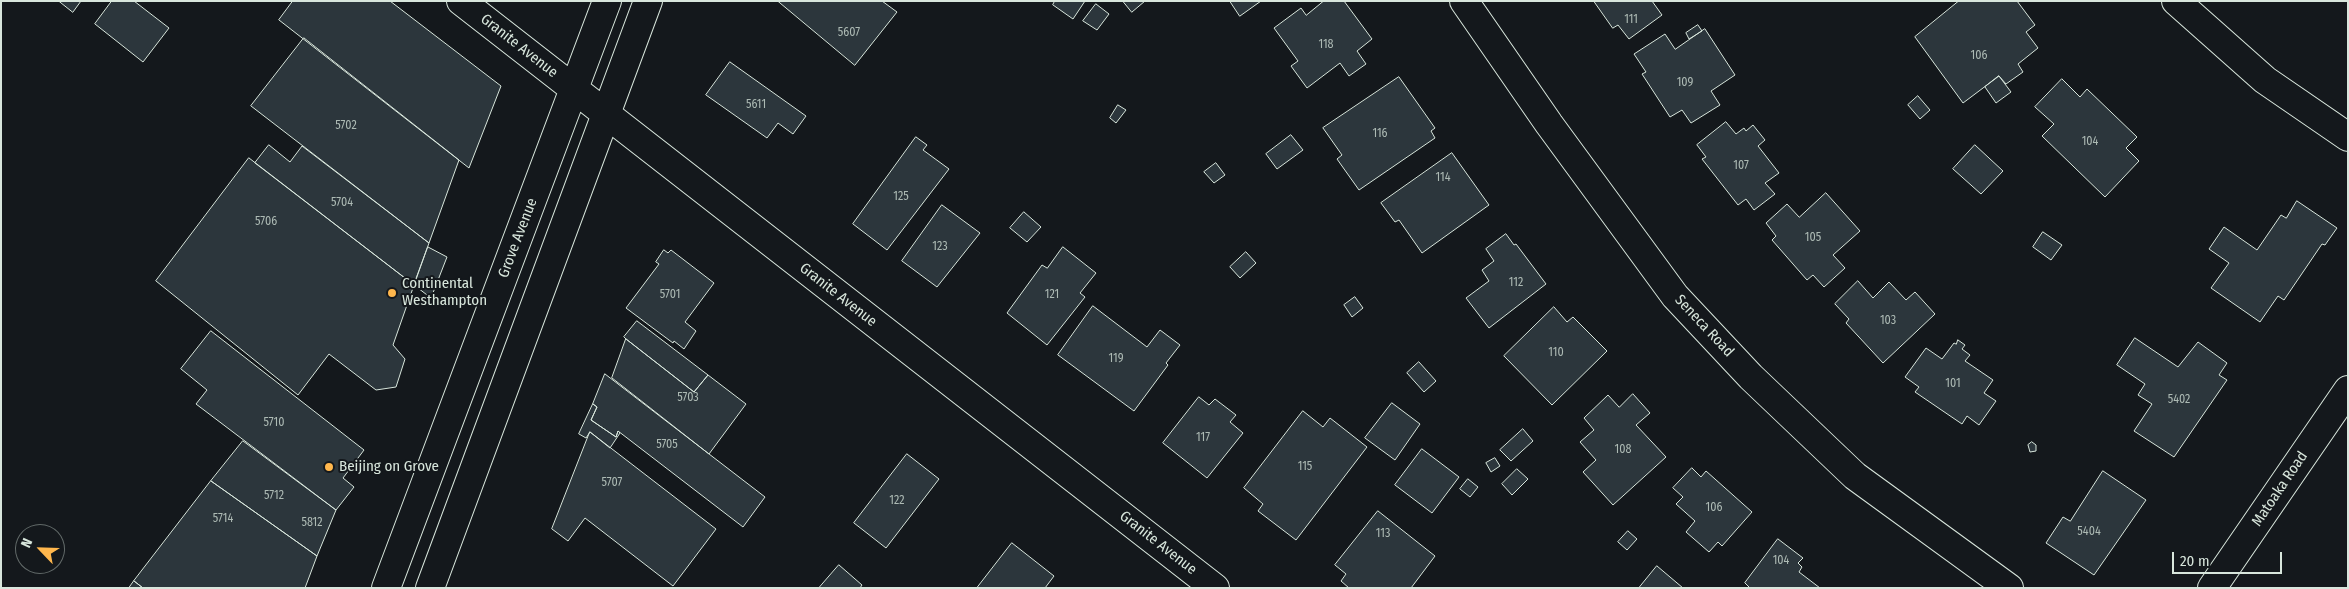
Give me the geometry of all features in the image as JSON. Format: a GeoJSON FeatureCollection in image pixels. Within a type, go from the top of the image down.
{"type":"FeatureCollection","features":[{"type":"Feature","properties":{"kind":"street","name":"Granite Avenue"},"geometry":{"type":"LineString","coordinates":[[461,1],[1215,588]]}},
{"type":"Feature","properties":{"kind":"street","name":"Grove Avenue"},"geometry":{"type":"LineString","coordinates":[[386,588],[607,1]]}},
{"type":"Feature","properties":{"kind":"street"},"geometry":{"type":"LineString","coordinates":[[430,588],[648,1]]}},
{"type":"Feature","properties":{"kind":"street","name":"Seneca Road"},"geometry":{"type":"LineString","coordinates":[[1464,1],[1549,124],[1675,296],[1752,377],[1855,476],[2009,588]]}},
{"type":"Feature","properties":{"kind":"street"},"geometry":{"type":"LineString","coordinates":[[2176,1],[2265,80],[2348,137]]}},
{"type":"Feature","properties":{"kind":"street","name":"Matoaka Road"},"geometry":{"type":"LineString","coordinates":[[2212,588],[2348,390]]}},
{"type":"Feature","properties":{"kind":"building"},"geometry":{"type":"Polygon","coordinates":[[[59,1],[81,1],[73,12],[59,1]]]}},
{"type":"Feature","properties":{"kind":"building"},"geometry":{"type":"Polygon","coordinates":[[[112,1],[134,1],[169,28],[143,62],[95,24],[112,1]]]}},
{"type":"Feature","properties":{"kind":"building"},"geometry":{"type":"Polygon","coordinates":[[[293,1],[390,1],[501,86],[469,168],[279,20],[293,1]]]}},
{"type":"Feature","properties":{"kind":"building"},"geometry":{"type":"Polygon","coordinates":[[[778,1],[882,1],[897,12],[855,65],[778,1]]]}},
{"type":"Feature","properties":{"kind":"building"},"geometry":{"type":"Polygon","coordinates":[[[1055,1],[1085,1],[1073,19],[1053,5],[1055,1]]]}},
{"type":"Feature","properties":{"kind":"building"},"geometry":{"type":"Polygon","coordinates":[[[1123,1],[1145,1],[1132,12],[1123,1]]]}},
{"type":"Feature","properties":{"kind":"building"},"geometry":{"type":"Polygon","coordinates":[[[1230,1],[1261,1],[1240,16],[1230,1]]]}},
{"type":"Feature","properties":{"kind":"building"},"geometry":{"type":"Polygon","coordinates":[[[1324,1],[1344,1],[1372,39],[1357,51],[1366,64],[1349,76],[1340,63],[1307,88],[1291,66],[1298,61],[1274,28],[1301,8],[1306,15],[1324,1]]]}},
{"type":"Feature","properties":{"kind":"building"},"geometry":{"type":"Polygon","coordinates":[[[1594,1],[1652,1],[1662,15],[1629,39],[1618,25],[1613,28],[1594,1]]]}},
{"type":"Feature","properties":{"kind":"building"},"geometry":{"type":"Polygon","coordinates":[[[1959,1],[2017,1],[2035,25],[2026,32],[2038,48],[2018,64],[2023,72],[2006,84],[1999,76],[1963,103],[1915,37],[1959,1]]]}},
{"type":"Feature","properties":{"kind":"building"},"geometry":{"type":"Polygon","coordinates":[[[1096,4],[1109,14],[1097,30],[1083,21],[1096,4]]]}},
{"type":"Feature","properties":{"kind":"building"},"geometry":{"type":"Polygon","coordinates":[[[1698,25],[1702,31],[1689,39],[1686,33],[1698,25]]]}},
{"type":"Feature","properties":{"kind":"building"},"geometry":{"type":"Polygon","coordinates":[[[1705,29],[1735,75],[1711,91],[1720,105],[1691,123],[1682,110],[1670,117],[1642,74],[1646,72],[1634,54],[1665,34],[1675,49],[1705,29]]]}},
{"type":"Feature","properties":{"kind":"building"},"geometry":{"type":"Polygon","coordinates":[[[304,38],[459,160],[429,243],[251,106],[304,38]]]}},
{"type":"Feature","properties":{"kind":"building"},"geometry":{"type":"Polygon","coordinates":[[[730,62],[806,116],[793,134],[778,123],[767,138],[706,95],[730,62]]]}},
{"type":"Feature","properties":{"kind":"building"},"geometry":{"type":"Polygon","coordinates":[[[1999,76],[2011,92],[1996,103],[1985,87],[1999,76]]]}},
{"type":"Feature","properties":{"kind":"building"},"geometry":{"type":"Polygon","coordinates":[[[1399,77],[1435,128],[1431,131],[1435,138],[1359,190],[1337,159],[1342,155],[1323,128],[1399,77]]]}},
{"type":"Feature","properties":{"kind":"building"},"geometry":{"type":"Polygon","coordinates":[[[2062,79],[2080,97],[2087,89],[2137,137],[2126,148],[2139,161],[2105,197],[2042,136],[2054,124],[2035,107],[2062,79]]]}},
{"type":"Feature","properties":{"kind":"building"},"geometry":{"type":"Polygon","coordinates":[[[1918,96],[1930,110],[1920,119],[1908,105],[1918,96]]]}},
{"type":"Feature","properties":{"kind":"building"},"geometry":{"type":"Polygon","coordinates":[[[1118,105],[1126,110],[1116,123],[1110,118],[1118,105]]]}},
{"type":"Feature","properties":{"kind":"building"},"geometry":{"type":"Polygon","coordinates":[[[1726,122],[1736,134],[1744,128],[1746,131],[1753,125],[1765,140],[1758,146],[1779,173],[1765,183],[1775,194],[1754,210],[1746,199],[1738,205],[1702,159],[1706,157],[1697,145],[1726,122]]]}},
{"type":"Feature","properties":{"kind":"building"},"geometry":{"type":"Polygon","coordinates":[[[1291,135],[1303,150],[1277,169],[1266,154],[1291,135]]]}},
{"type":"Feature","properties":{"kind":"building"},"geometry":{"type":"Polygon","coordinates":[[[916,137],[927,145],[923,150],[949,169],[887,250],[853,224],[916,137]]]}},
{"type":"Feature","properties":{"kind":"building"},"geometry":{"type":"Polygon","coordinates":[[[269,145],[290,162],[302,146],[429,243],[414,285],[255,163],[269,145]]]}},
{"type":"Feature","properties":{"kind":"building"},"geometry":{"type":"Polygon","coordinates":[[[1975,145],[2003,171],[1981,194],[1953,169],[1975,145]]]}},
{"type":"Feature","properties":{"kind":"building"},"geometry":{"type":"Polygon","coordinates":[[[1452,153],[1489,205],[1422,253],[1399,220],[1395,222],[1381,203],[1452,153]]]}},
{"type":"Feature","properties":{"kind":"building"},"geometry":{"type":"Polygon","coordinates":[[[249,158],[414,285],[393,345],[405,359],[396,387],[376,390],[329,354],[298,395],[156,281],[249,158]]]}},
{"type":"Feature","properties":{"kind":"building"},"geometry":{"type":"Polygon","coordinates":[[[1216,163],[1225,175],[1214,183],[1204,172],[1216,163]]]}},
{"type":"Feature","properties":{"kind":"building"},"geometry":{"type":"Polygon","coordinates":[[[1826,193],[1860,231],[1833,255],[1845,268],[1824,287],[1813,275],[1807,280],[1772,240],[1776,236],[1766,223],[1787,204],[1799,217],[1826,193]]]}},
{"type":"Feature","properties":{"kind":"building"},"geometry":{"type":"Polygon","coordinates":[[[2297,201],[2337,228],[2325,245],[2322,244],[2284,300],[2278,296],[2260,322],[2211,288],[2229,263],[2209,249],[2224,227],[2257,250],[2281,215],[2286,218],[2297,201]]]}},
{"type":"Feature","properties":{"kind":"building"},"geometry":{"type":"Polygon","coordinates":[[[942,205],[980,233],[937,287],[902,261],[942,205]]]}},
{"type":"Feature","properties":{"kind":"building"},"geometry":{"type":"Polygon","coordinates":[[[1024,212],[1041,227],[1027,242],[1010,228],[1024,212]]]}},
{"type":"Feature","properties":{"kind":"building"},"geometry":{"type":"Polygon","coordinates":[[[2043,232],[2062,245],[2051,260],[2033,247],[2043,232]]]}},
{"type":"Feature","properties":{"kind":"building"},"geometry":{"type":"Polygon","coordinates":[[[1506,234],[1514,245],[1516,244],[1546,284],[1489,328],[1466,298],[1489,281],[1482,270],[1494,261],[1486,249],[1506,234]]]}},
{"type":"Feature","properties":{"kind":"building"},"geometry":{"type":"Polygon","coordinates":[[[428,247],[447,257],[431,298],[414,285],[428,247]]]}},
{"type":"Feature","properties":{"kind":"building"},"geometry":{"type":"Polygon","coordinates":[[[1063,247],[1096,273],[1080,293],[1085,297],[1047,345],[1007,313],[1042,265],[1047,268],[1063,247]]]}},
{"type":"Feature","properties":{"kind":"building"},"geometry":{"type":"Polygon","coordinates":[[[664,250],[668,253],[671,250],[714,283],[685,322],[696,331],[684,349],[626,308],[659,264],[656,262],[664,250]]]}},
{"type":"Feature","properties":{"kind":"building"},"geometry":{"type":"Polygon","coordinates":[[[1246,252],[1256,263],[1240,278],[1230,267],[1246,252]]]}},
{"type":"Feature","properties":{"kind":"building"},"geometry":{"type":"Polygon","coordinates":[[[1858,281],[1873,298],[1889,282],[1906,300],[1915,292],[1935,314],[1883,363],[1846,323],[1849,319],[1835,304],[1858,281]]]}},
{"type":"Feature","properties":{"kind":"building"},"geometry":{"type":"Polygon","coordinates":[[[1355,297],[1363,308],[1352,317],[1344,305],[1355,297]]]}},
{"type":"Feature","properties":{"kind":"building"},"geometry":{"type":"Polygon","coordinates":[[[1093,306],[1147,347],[1160,330],[1180,345],[1166,363],[1168,365],[1134,411],[1058,355],[1093,306]]]}},
{"type":"Feature","properties":{"kind":"building"},"geometry":{"type":"Polygon","coordinates":[[[1554,307],[1567,322],[1573,317],[1607,351],[1552,405],[1504,356],[1554,307]]]}},
{"type":"Feature","properties":{"kind":"building"},"geometry":{"type":"Polygon","coordinates":[[[637,321],[708,375],[694,392],[624,337],[637,321]]]}},
{"type":"Feature","properties":{"kind":"building"},"geometry":{"type":"Polygon","coordinates":[[[211,331],[364,450],[343,478],[354,487],[336,510],[196,404],[207,390],[181,369],[211,331]]]}},
{"type":"Feature","properties":{"kind":"building"},"geometry":{"type":"Polygon","coordinates":[[[2135,338],[2178,367],[2198,342],[2227,363],[2219,375],[2227,380],[2174,457],[2134,431],[2152,404],[2138,395],[2145,384],[2117,365],[2135,338]]]}},
{"type":"Feature","properties":{"kind":"building"},"geometry":{"type":"Polygon","coordinates":[[[626,339],[694,392],[708,375],[746,404],[709,454],[612,378],[626,339]]]}},
{"type":"Feature","properties":{"kind":"building"},"geometry":{"type":"Polygon","coordinates":[[[1958,340],[1965,345],[1962,349],[1970,355],[1965,361],[1993,380],[1984,393],[1996,401],[1979,425],[1967,416],[1962,424],[1915,392],[1919,387],[1905,377],[1926,348],[1942,359],[1958,340]]]}},
{"type":"Feature","properties":{"kind":"building"},"geometry":{"type":"Polygon","coordinates":[[[1419,362],[1436,381],[1424,392],[1407,373],[1419,362]]]}},
{"type":"Feature","properties":{"kind":"building"},"geometry":{"type":"Polygon","coordinates":[[[605,374],[765,497],[743,527],[618,431],[616,437],[591,420],[597,407],[593,404],[605,374]]]}},
{"type":"Feature","properties":{"kind":"building"},"geometry":{"type":"Polygon","coordinates":[[[1633,394],[1650,413],[1636,425],[1666,457],[1613,505],[1583,472],[1596,460],[1580,442],[1594,430],[1584,418],[1608,395],[1619,407],[1633,394]]]}},
{"type":"Feature","properties":{"kind":"building"},"geometry":{"type":"Polygon","coordinates":[[[1199,397],[1209,405],[1215,399],[1236,415],[1230,422],[1243,433],[1207,478],[1163,443],[1199,397]]]}},
{"type":"Feature","properties":{"kind":"building"},"geometry":{"type":"Polygon","coordinates":[[[1392,403],[1420,424],[1395,460],[1365,438],[1392,403]]]}},
{"type":"Feature","properties":{"kind":"building"},"geometry":{"type":"Polygon","coordinates":[[[593,404],[597,407],[591,420],[616,437],[618,431],[620,433],[610,448],[590,432],[586,438],[579,434],[593,404]]]}},
{"type":"Feature","properties":{"kind":"building"},"geometry":{"type":"Polygon","coordinates":[[[1303,411],[1323,427],[1330,418],[1367,447],[1296,540],[1258,511],[1263,504],[1244,488],[1303,411]]]}},
{"type":"Feature","properties":{"kind":"building"},"geometry":{"type":"Polygon","coordinates":[[[1523,429],[1533,441],[1511,461],[1500,450],[1523,429]]]}},
{"type":"Feature","properties":{"kind":"building"},"geometry":{"type":"Polygon","coordinates":[[[590,432],[716,529],[673,586],[585,518],[568,541],[552,529],[590,432]]]}},
{"type":"Feature","properties":{"kind":"building"},"geometry":{"type":"Polygon","coordinates":[[[243,441],[336,510],[317,556],[211,481],[243,441]]]}},
{"type":"Feature","properties":{"kind":"building"},"geometry":{"type":"Polygon","coordinates":[[[2032,442],[2036,445],[2036,451],[2030,452],[2028,445],[2032,442]]]}},
{"type":"Feature","properties":{"kind":"building"},"geometry":{"type":"Polygon","coordinates":[[[1422,449],[1459,477],[1432,513],[1395,485],[1422,449]]]}},
{"type":"Feature","properties":{"kind":"building"},"geometry":{"type":"Polygon","coordinates":[[[907,454],[939,479],[886,548],[854,523],[907,454]]]}},
{"type":"Feature","properties":{"kind":"building"},"geometry":{"type":"Polygon","coordinates":[[[1495,458],[1500,466],[1491,472],[1486,463],[1495,458]]]}},
{"type":"Feature","properties":{"kind":"building"},"geometry":{"type":"Polygon","coordinates":[[[1692,468],[1701,477],[1706,471],[1752,512],[1722,546],[1718,542],[1709,552],[1686,532],[1695,521],[1676,504],[1683,497],[1673,488],[1692,468]]]}},
{"type":"Feature","properties":{"kind":"building"},"geometry":{"type":"Polygon","coordinates":[[[1517,469],[1528,479],[1512,495],[1502,484],[1517,469]]]}},
{"type":"Feature","properties":{"kind":"building"},"geometry":{"type":"Polygon","coordinates":[[[2103,471],[2146,500],[2094,575],[2046,543],[2063,517],[2070,521],[2103,471]]]}},
{"type":"Feature","properties":{"kind":"building"},"geometry":{"type":"Polygon","coordinates":[[[1468,479],[1478,487],[1470,497],[1460,489],[1468,479]]]}},
{"type":"Feature","properties":{"kind":"building"},"geometry":{"type":"Polygon","coordinates":[[[211,481],[317,556],[305,588],[143,588],[134,581],[211,481]]]}},
{"type":"Feature","properties":{"kind":"building"},"geometry":{"type":"Polygon","coordinates":[[[1378,511],[1435,556],[1411,588],[1349,588],[1341,581],[1346,574],[1335,565],[1378,511]]]}},
{"type":"Feature","properties":{"kind":"building"},"geometry":{"type":"Polygon","coordinates":[[[1628,531],[1637,539],[1627,550],[1618,542],[1628,531]]]}},
{"type":"Feature","properties":{"kind":"building"},"geometry":{"type":"Polygon","coordinates":[[[1778,539],[1803,558],[1798,563],[1802,567],[1799,572],[1820,588],[1750,588],[1745,583],[1778,539]]]}},
{"type":"Feature","properties":{"kind":"building"},"geometry":{"type":"Polygon","coordinates":[[[1012,543],[1054,576],[1045,588],[977,588],[1012,543]]]}},
{"type":"Feature","properties":{"kind":"building"},"geometry":{"type":"Polygon","coordinates":[[[839,565],[862,585],[860,588],[819,588],[839,565]]]}},
{"type":"Feature","properties":{"kind":"building"},"geometry":{"type":"Polygon","coordinates":[[[1657,566],[1683,588],[1639,588],[1657,566]]]}},
{"type":"Feature","properties":{"kind":"building"},"geometry":{"type":"Polygon","coordinates":[[[134,581],[143,588],[129,588],[134,581]]]}},
{"type":"Feature","properties":{"kind":"place","name":"Continental Westhampton"},"geometry":{"type":"Point","coordinates":[392,293]}},
{"type":"Feature","properties":{"kind":"place","name":"Beijing on Grove"},"geometry":{"type":"Point","coordinates":[329,467]}}]}
